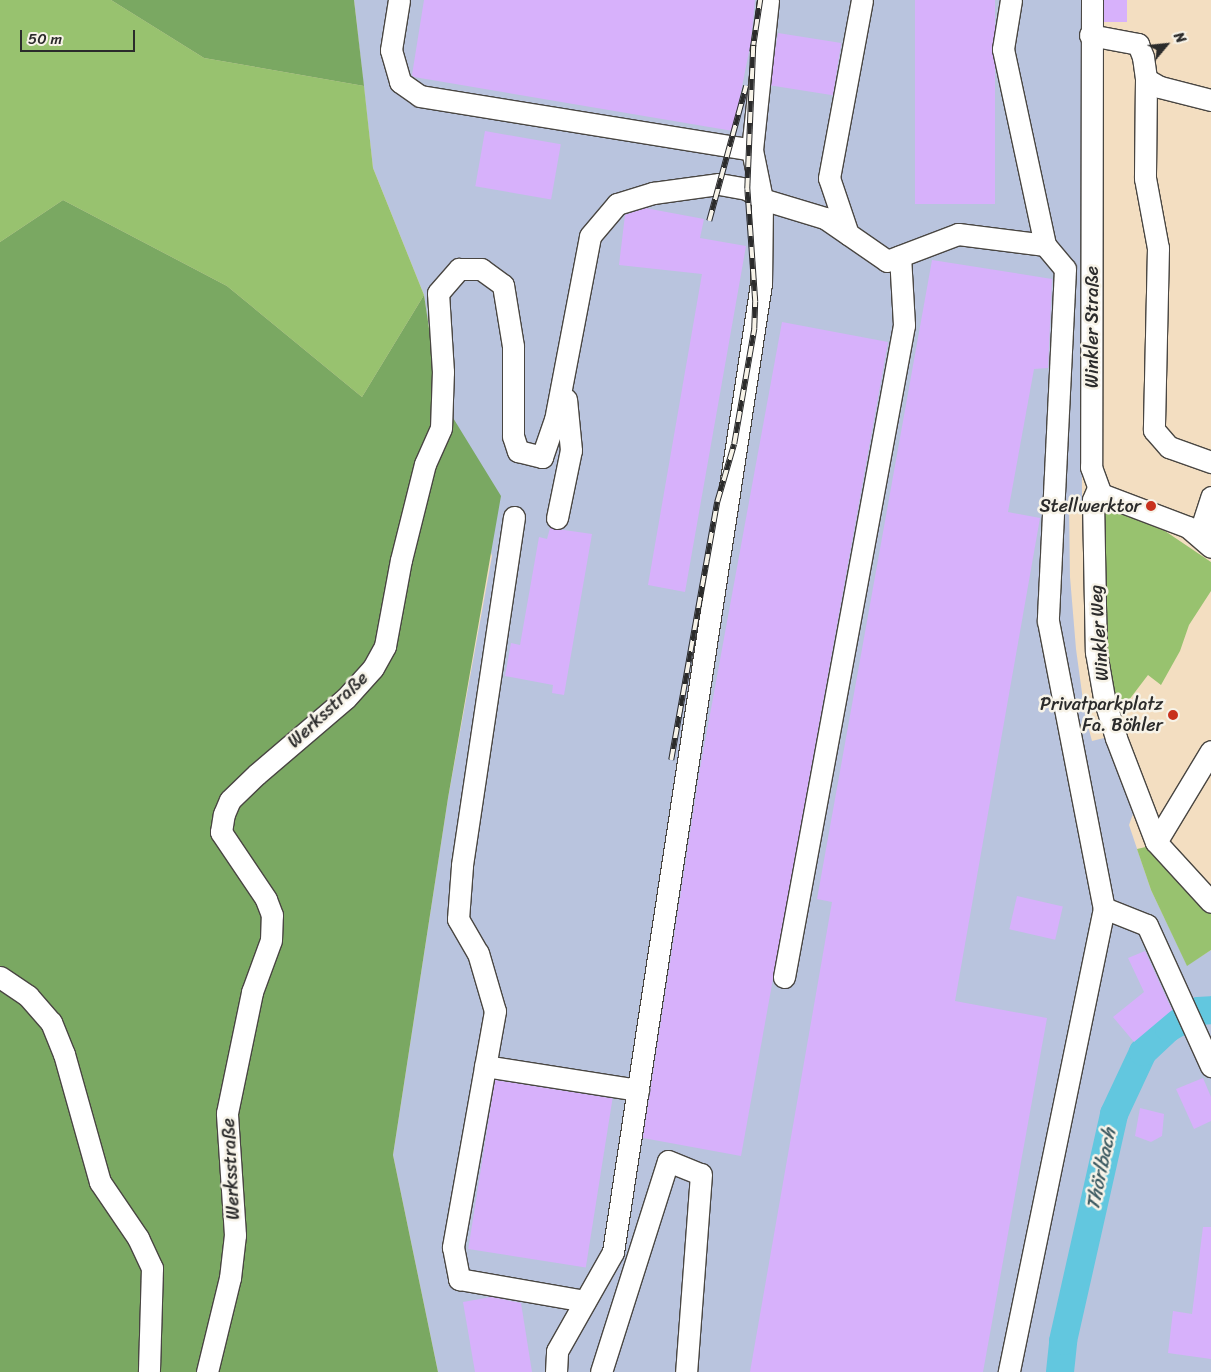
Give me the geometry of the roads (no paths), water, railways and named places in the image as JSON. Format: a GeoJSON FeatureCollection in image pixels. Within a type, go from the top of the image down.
{"type":"FeatureCollection","features":[{"type":"Feature","properties":{"kind":"street"},"geometry":{"type":"LineString","coordinates":[[399,0],[391,50],[400,82],[420,96],[752,150]]}},
{"type":"Feature","properties":{"kind":"street"},"geometry":{"type":"LineString","coordinates":[[556,1372],[557,1351],[613,1252],[761,284],[762,199],[752,150],[768,0]]}},
{"type":"Feature","properties":{"kind":"street"},"geometry":{"type":"LineString","coordinates":[[848,234],[829,178],[862,0]]}},
{"type":"Feature","properties":{"kind":"street"},"geometry":{"type":"LineString","coordinates":[[1009,1372],[1104,908],[1048,621],[1065,268],[1045,245],[1003,49],[1011,0]]}},
{"type":"Feature","properties":{"kind":"street","name":"Winkler Straße"},"geometry":{"type":"LineString","coordinates":[[1092,0],[1090,35],[1091,467],[1098,488]]}},
{"type":"Feature","properties":{"kind":"street"},"geometry":{"type":"LineString","coordinates":[[1090,35],[1138,44],[1146,79],[1145,178],[1158,248],[1154,430],[1169,447],[1211,462]]}},
{"type":"Feature","properties":{"kind":"street"},"geometry":{"type":"LineString","coordinates":[[1146,79],[1160,87],[1211,100]]}},
{"type":"Feature","properties":{"kind":"street"},"geometry":{"type":"LineString","coordinates":[[557,518],[571,450],[564,374],[590,236],[617,204],[653,193],[720,184],[747,189],[762,199],[825,218],[887,261],[958,234],[1045,245]]}},
{"type":"Feature","properties":{"kind":"street"},"geometry":{"type":"LineString","coordinates":[[784,977],[904,325],[900,256]]}},
{"type":"Feature","properties":{"kind":"street","name":"Werksstraße"},"geometry":{"type":"LineString","coordinates":[[208,1372],[230,1278],[235,1235],[226,1113],[252,992],[271,940],[272,916],[256,883],[221,832],[224,814],[230,800],[243,787],[346,698],[373,668],[385,646],[401,560],[425,464],[441,428],[443,372],[438,293],[459,269],[481,269],[502,285],[513,346],[513,436],[518,451],[542,457],[555,420],[564,374]]}},
{"type":"Feature","properties":{"kind":"street"},"geometry":{"type":"LineString","coordinates":[[1098,488],[1107,497],[1188,527],[1205,541]]}},
{"type":"Feature","properties":{"kind":"street","name":"Winkler Weg"},"geometry":{"type":"LineString","coordinates":[[1098,488],[1093,500],[1099,670],[1116,738],[1156,842]]}},
{"type":"Feature","properties":{"kind":"street"},"geometry":{"type":"LineString","coordinates":[[1205,541],[1211,497]]}},
{"type":"Feature","properties":{"kind":"street"},"geometry":{"type":"LineString","coordinates":[[514,517],[462,866],[458,919],[478,953],[495,1011],[453,1247],[459,1279],[585,1300]]}},
{"type":"Feature","properties":{"kind":"street"},"geometry":{"type":"LineString","coordinates":[[1211,751],[1156,842],[1211,902]]}},
{"type":"Feature","properties":{"kind":"street"},"geometry":{"type":"LineString","coordinates":[[1104,908],[1147,924],[1211,1066]]}},
{"type":"Feature","properties":{"kind":"street"},"geometry":{"type":"LineString","coordinates":[[0,977],[28,996],[51,1022],[64,1054],[100,1182],[138,1238],[152,1268],[149,1372]]}},
{"type":"Feature","properties":{"kind":"street"},"geometry":{"type":"LineString","coordinates":[[485,1066],[638,1090]]}},
{"type":"Feature","properties":{"kind":"street"},"geometry":{"type":"LineString","coordinates":[[601,1372],[668,1161],[701,1174],[686,1372]]}},
{"type":"Feature","properties":{"kind":"waterway","name":"Thörlbach"},"geometry":{"type":"LineString","coordinates":[[1060,1372],[1063,1341],[1114,1114],[1143,1052],[1169,1028],[1198,1011],[1211,1010]]}},
{"type":"Feature","properties":{"kind":"railway"},"geometry":{"type":"LineString","coordinates":[[752,52],[760,0]]}},
{"type":"Feature","properties":{"kind":"railway"},"geometry":{"type":"LineString","coordinates":[[671,760],[717,502],[734,444],[754,329],[755,302],[747,189],[753,45]]}},
{"type":"Feature","properties":{"kind":"railway"},"geometry":{"type":"LineString","coordinates":[[709,221],[746,86]]}},
{"type":"Feature","properties":{"kind":"place","name":"Stellwerktor"},"geometry":{"type":"Point","coordinates":[1151,506]}},
{"type":"Feature","properties":{"kind":"place","name":"Privatparkplatz Fa. Böhler"},"geometry":{"type":"Point","coordinates":[1173,715]}}]}
